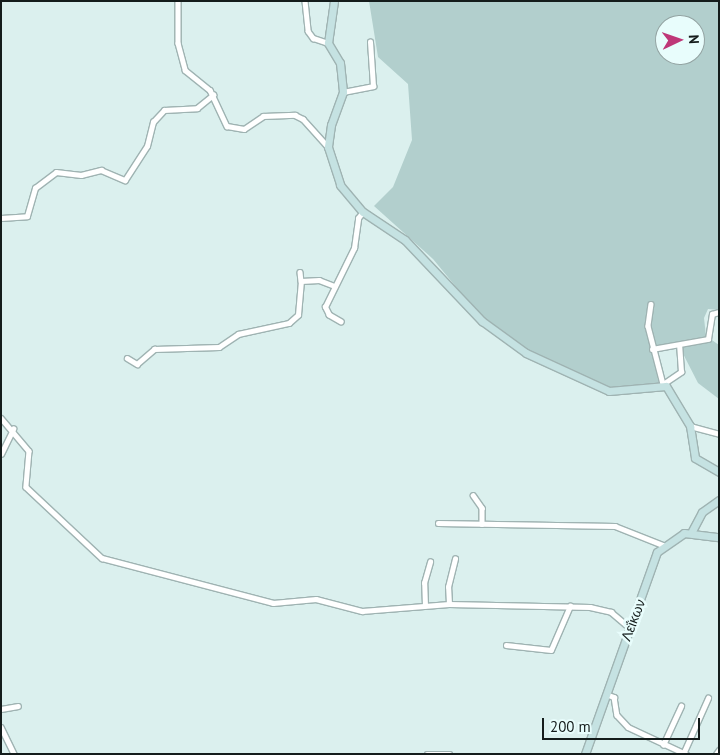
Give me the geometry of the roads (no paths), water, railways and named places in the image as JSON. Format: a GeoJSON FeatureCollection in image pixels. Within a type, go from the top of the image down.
{"type":"FeatureCollection","features":[{"type":"Feature","properties":{"kind":"street"},"geometry":{"type":"LineString","coordinates":[[178,1],[178,43],[182,64],[188,75],[213,95],[229,127],[247,128],[263,116],[295,115],[303,119],[328,147],[340,185],[363,212],[405,240],[485,324],[532,356],[610,391],[631,391],[663,384],[681,372],[680,346]]}},
{"type":"Feature","properties":{"kind":"street"},"geometry":{"type":"LineString","coordinates":[[305,1],[308,31],[313,38],[328,44],[340,63],[343,92],[328,147]]}},
{"type":"Feature","properties":{"kind":"street"},"geometry":{"type":"LineString","coordinates":[[328,44],[334,1]]}},
{"type":"Feature","properties":{"kind":"street"},"geometry":{"type":"LineString","coordinates":[[343,92],[373,86],[370,42]]}},
{"type":"Feature","properties":{"kind":"street"},"geometry":{"type":"LineString","coordinates":[[1,218],[27,216],[35,188],[56,172],[81,175],[101,170],[125,180],[147,146],[153,122],[164,110],[197,108],[213,95]]}},
{"type":"Feature","properties":{"kind":"street"},"geometry":{"type":"LineString","coordinates":[[341,322],[329,315],[325,307],[354,248],[358,218],[363,212]]}},
{"type":"Feature","properties":{"kind":"street"},"geometry":{"type":"LineString","coordinates":[[127,358],[137,364],[154,349],[219,347],[243,332],[289,323],[298,315],[300,272]]}},
{"type":"Feature","properties":{"kind":"street"},"geometry":{"type":"LineString","coordinates":[[300,280],[319,280],[335,286]]}},
{"type":"Feature","properties":{"kind":"street"},"geometry":{"type":"LineString","coordinates":[[651,304],[648,326],[652,349],[663,384],[690,426],[697,461],[719,472]]}},
{"type":"Feature","properties":{"kind":"street"},"geometry":{"type":"LineString","coordinates":[[652,349],[680,346],[708,339],[712,314],[719,312]]}},
{"type":"Feature","properties":{"kind":"street"},"geometry":{"type":"LineString","coordinates":[[1,418],[13,429],[31,459],[26,488],[102,558],[273,603],[316,599],[362,611],[449,604],[570,606],[604,609],[630,629]]}},
{"type":"Feature","properties":{"kind":"street"},"geometry":{"type":"LineString","coordinates":[[690,426],[719,434]]}},
{"type":"Feature","properties":{"kind":"street"},"geometry":{"type":"LineString","coordinates":[[1,454],[13,429]]}},
{"type":"Feature","properties":{"kind":"street"},"geometry":{"type":"LineString","coordinates":[[473,495],[482,508],[482,524]]}},
{"type":"Feature","properties":{"kind":"street"},"geometry":{"type":"LineString","coordinates":[[692,531],[702,512],[719,500]]}},
{"type":"Feature","properties":{"kind":"street"},"geometry":{"type":"LineString","coordinates":[[438,523],[615,526],[663,544],[692,531],[719,537]]}},
{"type":"Feature","properties":{"kind":"street","name":"Λεΐκων"},"geometry":{"type":"LineString","coordinates":[[585,754],[655,557],[663,544]]}},
{"type":"Feature","properties":{"kind":"street"},"geometry":{"type":"LineString","coordinates":[[449,604],[448,587],[455,559]]}},
{"type":"Feature","properties":{"kind":"street"},"geometry":{"type":"LineString","coordinates":[[425,606],[424,583],[430,562]]}},
{"type":"Feature","properties":{"kind":"street"},"geometry":{"type":"LineString","coordinates":[[506,645],[552,650],[570,606]]}},
{"type":"Feature","properties":{"kind":"street"},"geometry":{"type":"LineString","coordinates":[[606,694],[614,697],[617,715],[625,724],[663,745],[685,753],[708,698]]}},
{"type":"Feature","properties":{"kind":"street"},"geometry":{"type":"LineString","coordinates":[[1,709],[18,706]]}},
{"type":"Feature","properties":{"kind":"street"},"geometry":{"type":"LineString","coordinates":[[663,745],[681,706]]}},
{"type":"Feature","properties":{"kind":"street"},"geometry":{"type":"LineString","coordinates":[[1,727],[14,754]]}},
{"type":"Feature","properties":{"kind":"street"},"geometry":{"type":"LineString","coordinates":[[716,754],[719,750]]}},
{"type":"Feature","properties":{"kind":"street"},"geometry":{"type":"LineString","coordinates":[[427,754],[450,754]]}}]}
